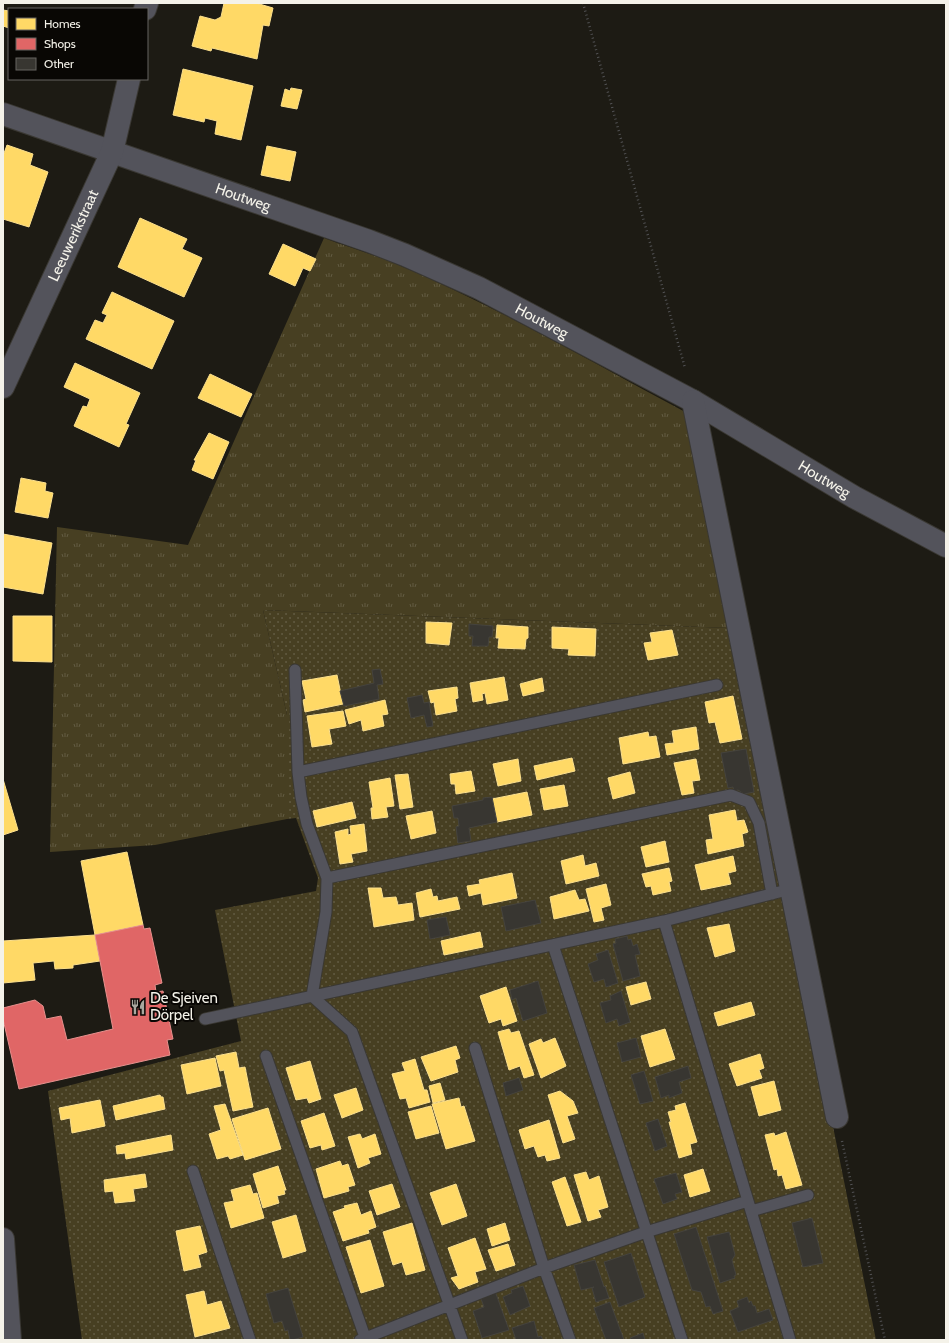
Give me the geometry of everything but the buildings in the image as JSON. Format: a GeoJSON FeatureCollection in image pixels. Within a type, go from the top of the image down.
{"type":"FeatureCollection","features":[{"type":"Feature","properties":{"kind":"street","name":"Leeuwerikstraat"},"geometry":{"type":"LineString","coordinates":[[3,388],[112,152],[129,80]]}},
{"type":"Feature","properties":{"kind":"street","name":"Houtweg"},"geometry":{"type":"LineString","coordinates":[[3,114],[405,255],[479,288],[693,401],[854,497],[946,546]]}},
{"type":"Feature","properties":{"kind":"street"},"geometry":{"type":"LineString","coordinates":[[693,401],[782,892],[837,1117]]}},
{"type":"Feature","properties":{"kind":"street"},"geometry":{"type":"LineString","coordinates":[[3,1239],[10,1340]]}},
{"type":"Feature","properties":{"kind":"lane"},"geometry":{"type":"LineString","coordinates":[[295,670],[298,772],[301,797],[307,824],[327,878],[326,912],[312,996]]}},
{"type":"Feature","properties":{"kind":"lane"},"geometry":{"type":"LineString","coordinates":[[298,772],[717,685]]}},
{"type":"Feature","properties":{"kind":"lane"},"geometry":{"type":"LineString","coordinates":[[205,1019],[664,921],[782,892],[759,823],[749,802],[731,795],[327,878]]}},
{"type":"Feature","properties":{"kind":"lane"},"geometry":{"type":"LineString","coordinates":[[664,921],[790,1340]]}},
{"type":"Feature","properties":{"kind":"lane"},"geometry":{"type":"LineString","coordinates":[[553,945],[682,1340]]}},
{"type":"Feature","properties":{"kind":"lane"},"geometry":{"type":"LineString","coordinates":[[312,996],[352,1032],[462,1340]]}},
{"type":"Feature","properties":{"kind":"lane"},"geometry":{"type":"LineString","coordinates":[[475,1048],[544,1268],[570,1340]]}},
{"type":"Feature","properties":{"kind":"lane"},"geometry":{"type":"LineString","coordinates":[[266,1056],[364,1340],[544,1268],[646,1232],[749,1206],[808,1195]]}},
{"type":"Feature","properties":{"kind":"lane"},"geometry":{"type":"LineString","coordinates":[[193,1171],[250,1340]]}},
{"type":"Feature","properties":{"kind":"path"},"geometry":{"type":"LineString","coordinates":[[583,3],[682,354],[693,401]]}},
{"type":"Feature","properties":{"kind":"path"},"geometry":{"type":"LineString","coordinates":[[837,1117],[885,1340]]}},
{"type":"Feature","properties":{"kind":"green space"},"geometry":{"type":"Polygon","coordinates":[[[324,238],[378,257],[433,280],[507,316],[687,413],[729,628],[263,610],[287,715],[287,819],[155,845],[50,852],[57,527],[188,545],[324,238]]]}},
{"type":"Feature","properties":{"kind":"green space"},"geometry":{"type":"Polygon","coordinates":[[[263,610],[729,628],[784,883],[876,1340],[82,1340],[48,1091],[241,1041],[215,910],[316,891],[318,878],[296,818],[287,819],[287,715],[263,610]]]}},
{"type":"Feature","properties":{"kind":"place","name":"De Sjeiven Dörpel"},"geometry":{"type":"Point","coordinates":[138,1007]}}]}
